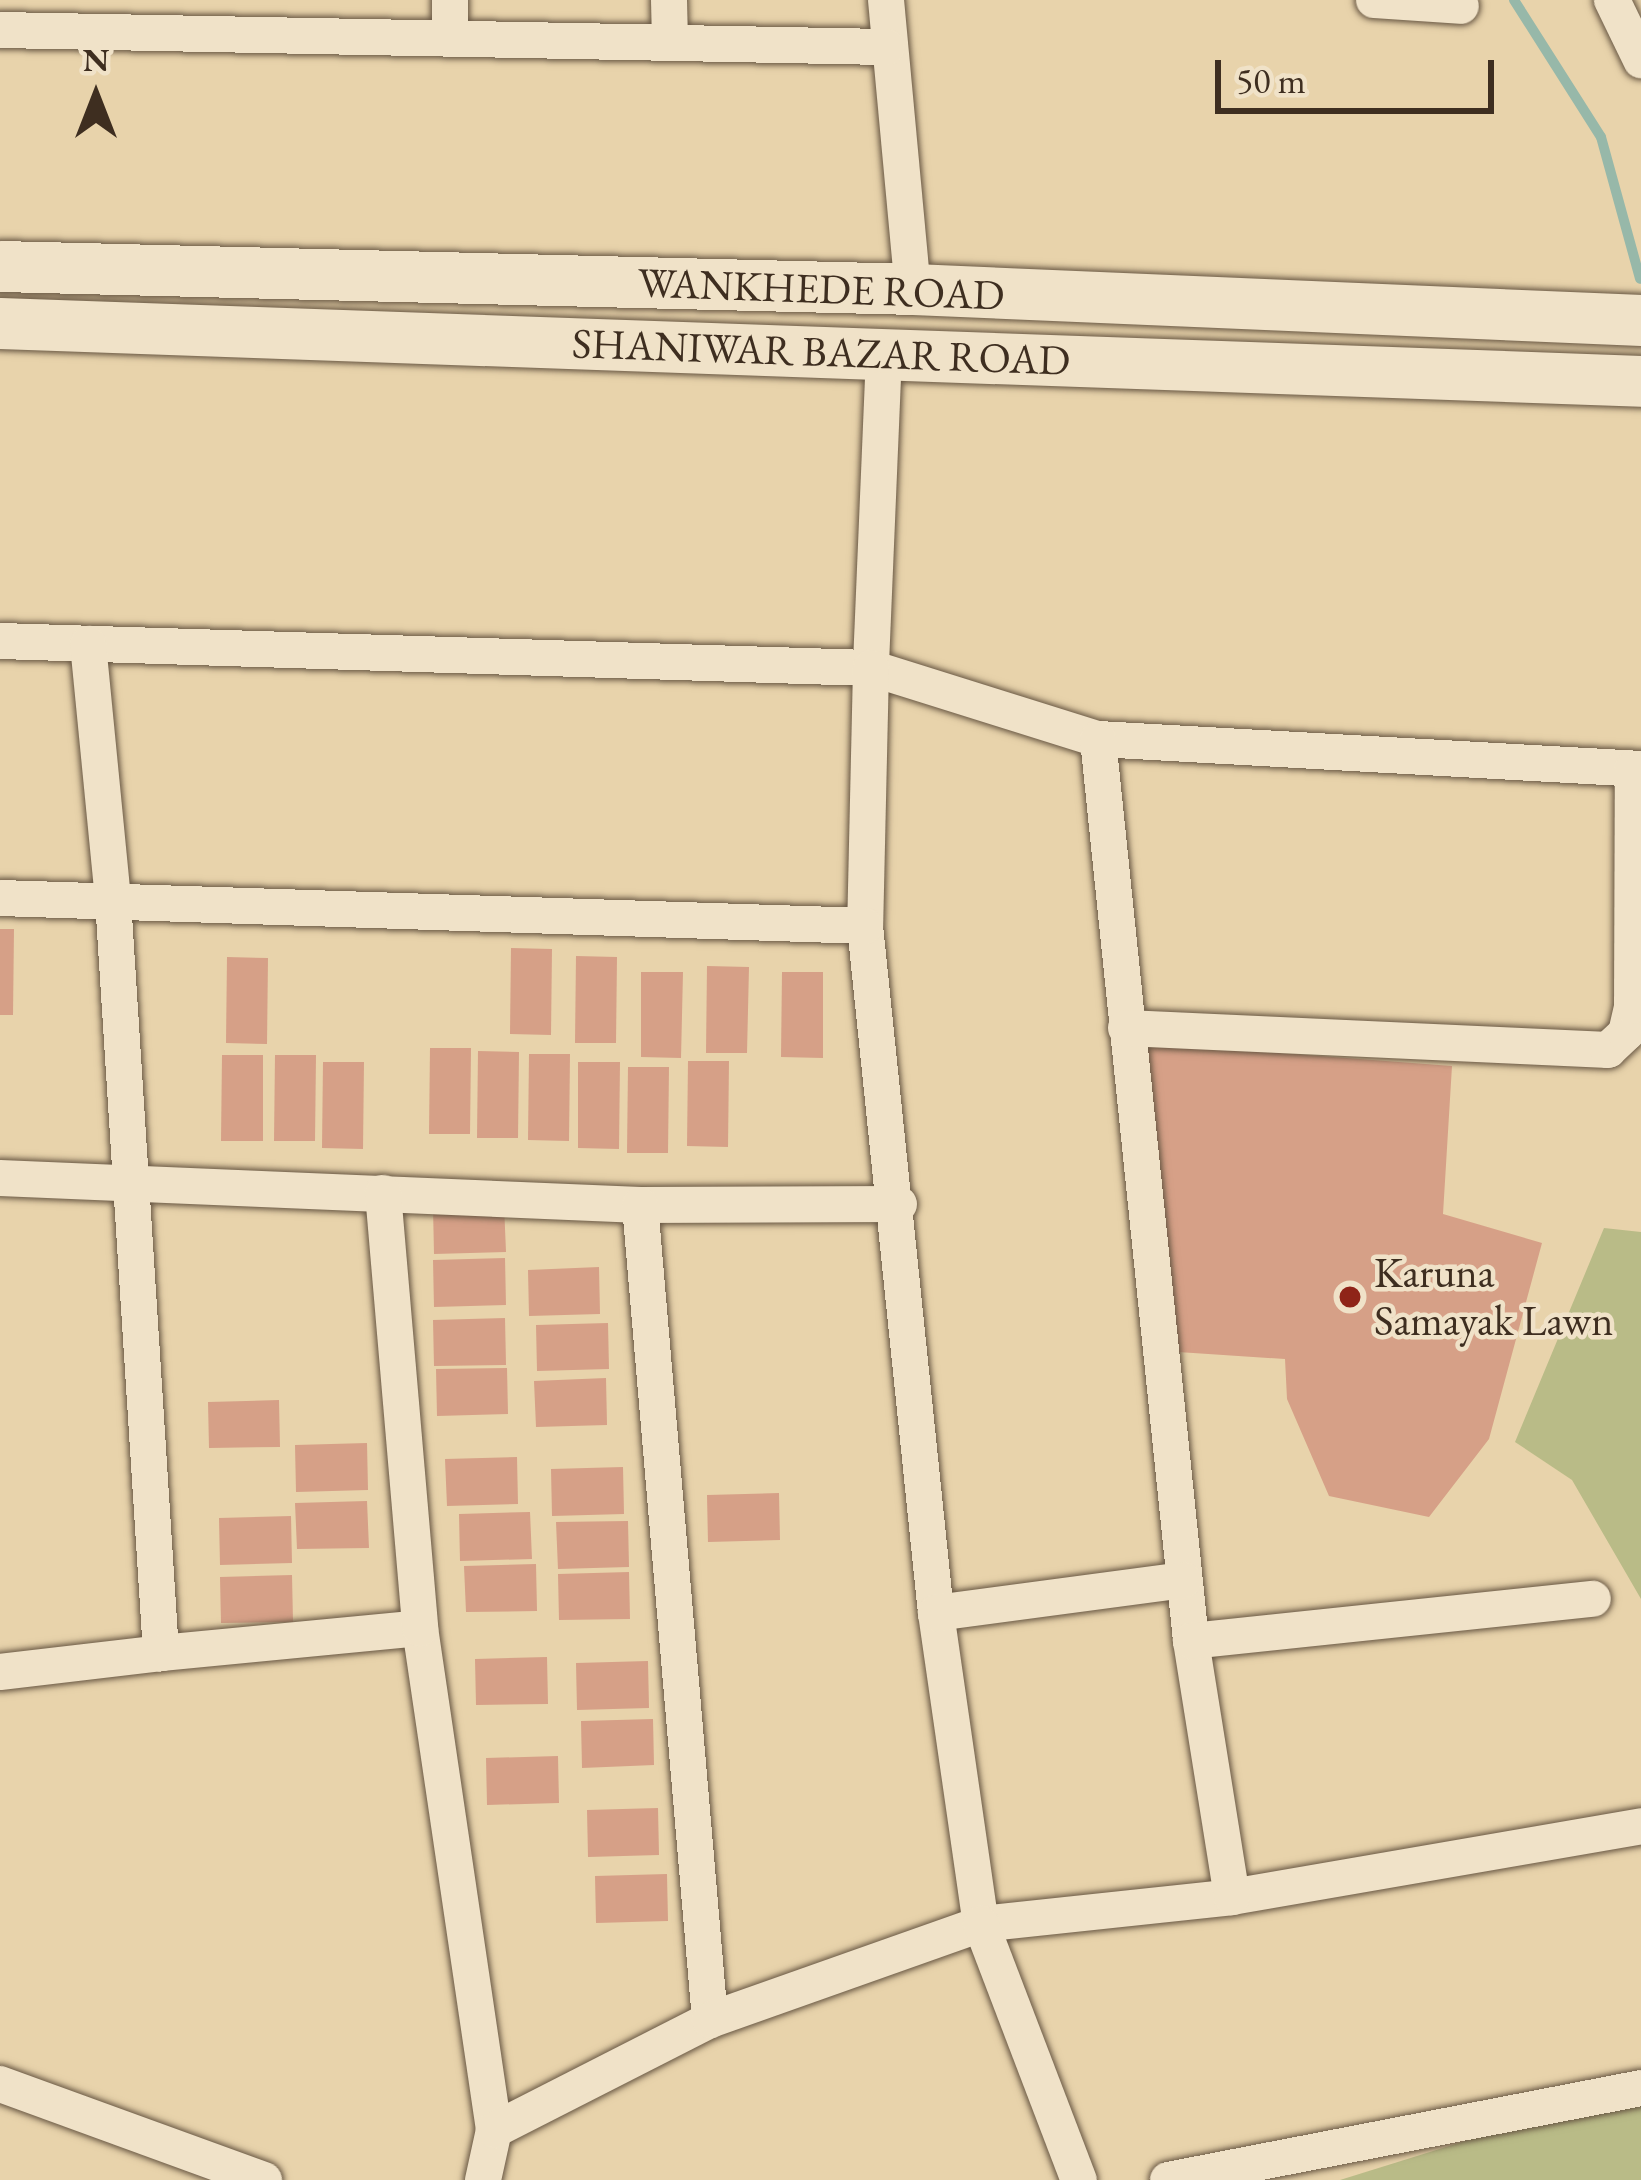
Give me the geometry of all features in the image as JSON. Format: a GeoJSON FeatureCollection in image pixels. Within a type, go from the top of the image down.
{"type":"FeatureCollection","features":[{"type":"Feature","properties":{"kind":"main road","name":"WANKHEDE ROAD"},"geometry":{"type":"LineString","coordinates":[[0,266],[913,289],[1641,320]]}},
{"type":"Feature","properties":{"kind":"main road","name":"SHANIWAR BAZAR ROAD"},"geometry":{"type":"LineString","coordinates":[[0,323],[1641,381]]}},
{"type":"Feature","properties":{"kind":"street"},"geometry":{"type":"LineString","coordinates":[[450,0],[450,38]]}},
{"type":"Feature","properties":{"kind":"street"},"geometry":{"type":"LineString","coordinates":[[669,0],[670,41]]}},
{"type":"Feature","properties":{"kind":"street"},"geometry":{"type":"LineString","coordinates":[[886,0],[913,289]]}},
{"type":"Feature","properties":{"kind":"street"},"geometry":{"type":"LineString","coordinates":[[1373,0],[1461,6]]}},
{"type":"Feature","properties":{"kind":"street"},"geometry":{"type":"LineString","coordinates":[[1612,0],[1641,60]]}},
{"type":"Feature","properties":{"kind":"street"},"geometry":{"type":"LineString","coordinates":[[0,30],[239,16],[450,38],[887,47]]}},
{"type":"Feature","properties":{"kind":"street"},"geometry":{"type":"LineString","coordinates":[[884,354],[866,926],[899,1204],[936,1613],[981,1924],[1079,2180]]}},
{"type":"Feature","properties":{"kind":"street"},"geometry":{"type":"LineString","coordinates":[[0,641],[871,668],[1098,740],[1637,769],[1632,1006],[1626,1033],[1608,1050],[1126,1028]]}},
{"type":"Feature","properties":{"kind":"street"},"geometry":{"type":"LineString","coordinates":[[88,644],[113,900],[126,1178],[161,1653]]}},
{"type":"Feature","properties":{"kind":"street"},"geometry":{"type":"LineString","coordinates":[[1098,740],[1190,1641],[1232,1897]]}},
{"type":"Feature","properties":{"kind":"street"},"geometry":{"type":"LineString","coordinates":[[0,898],[866,926]]}},
{"type":"Feature","properties":{"kind":"street"},"geometry":{"type":"LineString","coordinates":[[0,1178],[126,1178],[640,1205],[899,1204]]}},
{"type":"Feature","properties":{"kind":"street"},"geometry":{"type":"LineString","coordinates":[[383,1192],[420,1628],[494,2130],[483,2180]]}},
{"type":"Feature","properties":{"kind":"street"},"geometry":{"type":"LineString","coordinates":[[640,1205],[710,2020]]}},
{"type":"Feature","properties":{"kind":"street"},"geometry":{"type":"LineString","coordinates":[[936,1613],[1184,1580]]}},
{"type":"Feature","properties":{"kind":"street"},"geometry":{"type":"LineString","coordinates":[[1190,1641],[1593,1599]]}},
{"type":"Feature","properties":{"kind":"street"},"geometry":{"type":"LineString","coordinates":[[0,1672],[420,1628]]}},
{"type":"Feature","properties":{"kind":"street"},"geometry":{"type":"LineString","coordinates":[[494,2130],[710,2020],[981,1924],[1232,1897],[1641,1826]]}},
{"type":"Feature","properties":{"kind":"street"},"geometry":{"type":"LineString","coordinates":[[0,2084],[264,2180]]}},
{"type":"Feature","properties":{"kind":"street"},"geometry":{"type":"LineString","coordinates":[[1168,2180],[1641,2088]]}},
{"type":"Feature","properties":{"kind":"green space"},"geometry":{"type":"Polygon","coordinates":[[[1604,1228],[1641,1232],[1641,1599],[1572,1480],[1515,1442],[1604,1228]]]}},
{"type":"Feature","properties":{"kind":"green space"},"geometry":{"type":"Polygon","coordinates":[[[1641,2086],[1641,2180],[1340,2180],[1641,2086]]]}},
{"type":"Feature","properties":{"kind":"building"},"geometry":{"type":"Polygon","coordinates":[[[0,929],[14,929],[13,1015],[0,1015],[0,929]]]}},
{"type":"Feature","properties":{"kind":"building"},"geometry":{"type":"Polygon","coordinates":[[[511,948],[552,949],[551,1035],[510,1034],[511,948]]]}},
{"type":"Feature","properties":{"kind":"building"},"geometry":{"type":"Polygon","coordinates":[[[576,956],[617,957],[616,1043],[575,1043],[576,956]]]}},
{"type":"Feature","properties":{"kind":"building"},"geometry":{"type":"Polygon","coordinates":[[[227,957],[268,958],[267,1044],[226,1043],[227,957]]]}},
{"type":"Feature","properties":{"kind":"building"},"geometry":{"type":"Polygon","coordinates":[[[707,966],[749,967],[747,1053],[706,1053],[707,966]]]}},
{"type":"Feature","properties":{"kind":"building"},"geometry":{"type":"Polygon","coordinates":[[[641,972],[683,972],[681,1058],[641,1057],[641,972]]]}},
{"type":"Feature","properties":{"kind":"building"},"geometry":{"type":"Polygon","coordinates":[[[782,972],[823,972],[823,1058],[781,1057],[782,972]]]}},
{"type":"Feature","properties":{"kind":"building","name":"Karuna Samayak Lawn"},"geometry":{"type":"Polygon","coordinates":[[[1145,1043],[1452,1066],[1443,1214],[1542,1243],[1489,1439],[1429,1517],[1329,1496],[1287,1399],[1285,1359],[1178,1352],[1145,1043]]]}},
{"type":"Feature","properties":{"kind":"building"},"geometry":{"type":"Polygon","coordinates":[[[430,1048],[471,1048],[470,1134],[429,1134],[430,1048]]]}},
{"type":"Feature","properties":{"kind":"building"},"geometry":{"type":"Polygon","coordinates":[[[478,1051],[519,1052],[518,1138],[477,1138],[478,1051]]]}},
{"type":"Feature","properties":{"kind":"building"},"geometry":{"type":"Polygon","coordinates":[[[529,1054],[570,1054],[569,1141],[528,1140],[529,1054]]]}},
{"type":"Feature","properties":{"kind":"building"},"geometry":{"type":"Polygon","coordinates":[[[222,1055],[263,1055],[263,1141],[221,1141],[222,1055]]]}},
{"type":"Feature","properties":{"kind":"building"},"geometry":{"type":"Polygon","coordinates":[[[275,1055],[316,1055],[315,1141],[274,1141],[275,1055]]]}},
{"type":"Feature","properties":{"kind":"building"},"geometry":{"type":"Polygon","coordinates":[[[688,1061],[729,1061],[728,1147],[687,1146],[688,1061]]]}},
{"type":"Feature","properties":{"kind":"building"},"geometry":{"type":"Polygon","coordinates":[[[323,1062],[364,1062],[363,1149],[322,1148],[323,1062]]]}},
{"type":"Feature","properties":{"kind":"building"},"geometry":{"type":"Polygon","coordinates":[[[578,1062],[620,1062],[619,1149],[578,1148],[578,1062]]]}},
{"type":"Feature","properties":{"kind":"building"},"geometry":{"type":"Polygon","coordinates":[[[628,1067],[669,1067],[668,1153],[627,1153],[628,1067]]]}},
{"type":"Feature","properties":{"kind":"building"},"geometry":{"type":"Polygon","coordinates":[[[504,1205],[506,1252],[434,1254],[433,1207],[504,1205]]]}},
{"type":"Feature","properties":{"kind":"building"},"geometry":{"type":"Polygon","coordinates":[[[505,1258],[506,1305],[434,1307],[433,1260],[505,1258]]]}},
{"type":"Feature","properties":{"kind":"building"},"geometry":{"type":"Polygon","coordinates":[[[599,1267],[600,1314],[529,1316],[528,1270],[599,1267]]]}},
{"type":"Feature","properties":{"kind":"building"},"geometry":{"type":"Polygon","coordinates":[[[505,1318],[506,1365],[434,1366],[433,1320],[505,1318]]]}},
{"type":"Feature","properties":{"kind":"building"},"geometry":{"type":"Polygon","coordinates":[[[608,1323],[609,1369],[537,1371],[536,1325],[608,1323]]]}},
{"type":"Feature","properties":{"kind":"building"},"geometry":{"type":"Polygon","coordinates":[[[507,1368],[508,1414],[437,1416],[436,1369],[507,1368]]]}},
{"type":"Feature","properties":{"kind":"building"},"geometry":{"type":"Polygon","coordinates":[[[606,1378],[607,1425],[536,1427],[534,1381],[606,1378]]]}},
{"type":"Feature","properties":{"kind":"building"},"geometry":{"type":"Polygon","coordinates":[[[279,1400],[280,1447],[209,1448],[208,1402],[279,1400]]]}},
{"type":"Feature","properties":{"kind":"building"},"geometry":{"type":"Polygon","coordinates":[[[367,1443],[368,1490],[296,1492],[295,1445],[367,1443]]]}},
{"type":"Feature","properties":{"kind":"building"},"geometry":{"type":"Polygon","coordinates":[[[517,1457],[518,1504],[447,1506],[445,1459],[517,1457]]]}},
{"type":"Feature","properties":{"kind":"building"},"geometry":{"type":"Polygon","coordinates":[[[623,1467],[624,1514],[552,1516],[551,1469],[623,1467]]]}},
{"type":"Feature","properties":{"kind":"building"},"geometry":{"type":"Polygon","coordinates":[[[779,1493],[780,1540],[708,1542],[707,1495],[779,1493]]]}},
{"type":"Feature","properties":{"kind":"building"},"geometry":{"type":"Polygon","coordinates":[[[367,1501],[369,1548],[297,1549],[295,1503],[367,1501]]]}},
{"type":"Feature","properties":{"kind":"building"},"geometry":{"type":"Polygon","coordinates":[[[530,1512],[532,1559],[460,1561],[459,1514],[530,1512]]]}},
{"type":"Feature","properties":{"kind":"building"},"geometry":{"type":"Polygon","coordinates":[[[291,1516],[292,1563],[220,1565],[219,1518],[291,1516]]]}},
{"type":"Feature","properties":{"kind":"building"},"geometry":{"type":"Polygon","coordinates":[[[628,1521],[629,1567],[558,1569],[556,1522],[628,1521]]]}},
{"type":"Feature","properties":{"kind":"building"},"geometry":{"type":"Polygon","coordinates":[[[536,1564],[537,1611],[466,1612],[464,1566],[536,1564]]]}},
{"type":"Feature","properties":{"kind":"building"},"geometry":{"type":"Polygon","coordinates":[[[629,1572],[630,1619],[559,1620],[558,1574],[629,1572]]]}},
{"type":"Feature","properties":{"kind":"building"},"geometry":{"type":"Polygon","coordinates":[[[292,1575],[293,1622],[221,1623],[220,1577],[292,1575]]]}},
{"type":"Feature","properties":{"kind":"building"},"geometry":{"type":"Polygon","coordinates":[[[547,1657],[548,1704],[476,1705],[475,1659],[547,1657]]]}},
{"type":"Feature","properties":{"kind":"building"},"geometry":{"type":"Polygon","coordinates":[[[648,1661],[649,1708],[577,1710],[576,1663],[648,1661]]]}},
{"type":"Feature","properties":{"kind":"building"},"geometry":{"type":"Polygon","coordinates":[[[653,1719],[654,1765],[582,1768],[581,1721],[653,1719]]]}},
{"type":"Feature","properties":{"kind":"building"},"geometry":{"type":"Polygon","coordinates":[[[558,1756],[559,1803],[487,1805],[486,1758],[558,1756]]]}},
{"type":"Feature","properties":{"kind":"building"},"geometry":{"type":"Polygon","coordinates":[[[658,1808],[659,1855],[588,1857],[587,1810],[658,1808]]]}},
{"type":"Feature","properties":{"kind":"building"},"geometry":{"type":"Polygon","coordinates":[[[667,1874],[668,1921],[596,1923],[595,1876],[667,1874]]]}},
{"type":"Feature","properties":{"kind":"waterway"},"geometry":{"type":"LineString","coordinates":[[1514,0],[1601,137],[1640,279]]}},
{"type":"Feature","properties":{"kind":"place","name":"Karuna Samayak Lawn"},"geometry":{"type":"Point","coordinates":[1350,1297]}}]}
